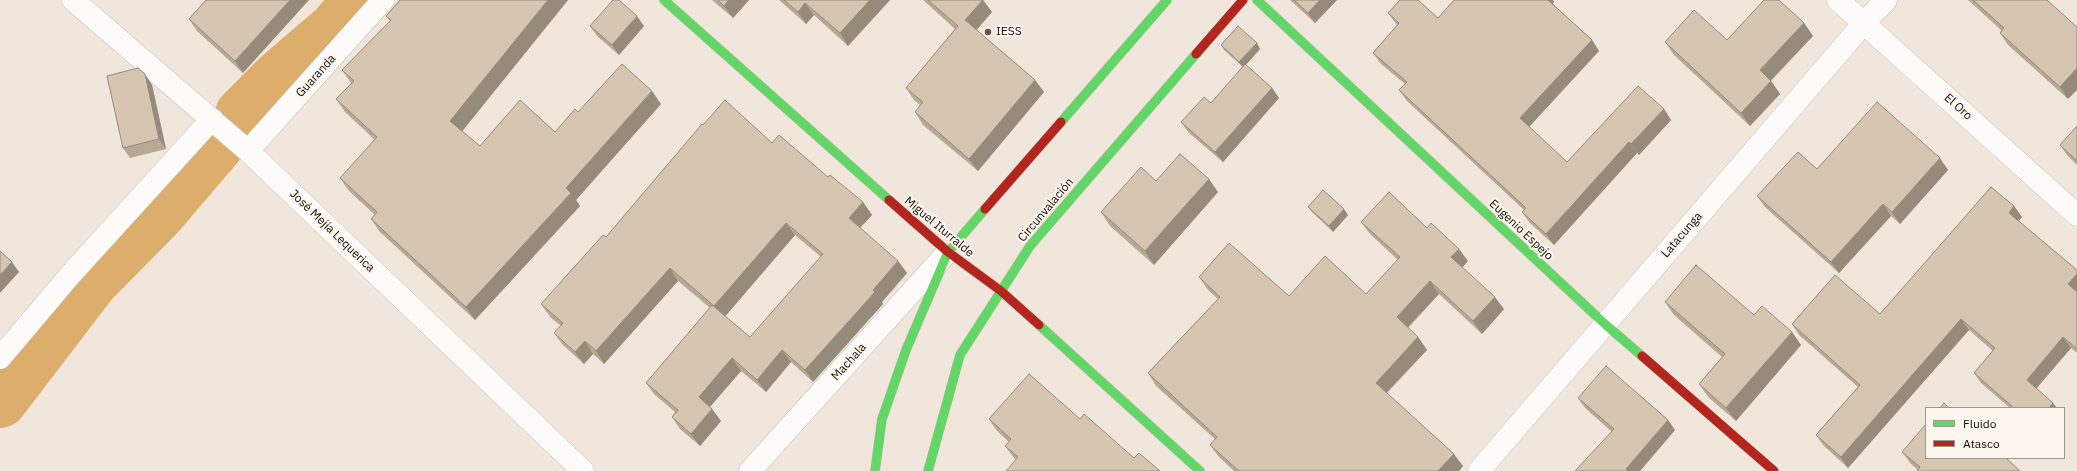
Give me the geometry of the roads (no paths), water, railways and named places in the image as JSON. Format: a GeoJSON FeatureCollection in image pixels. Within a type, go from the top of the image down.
{"type":"FeatureCollection","features":[{"type":"Feature","properties":{"kind":"street","name":"José Mejía Lequerica"},"geometry":{"type":"LineString","coordinates":[[73,0],[248,151],[583,471]]}},
{"type":"Feature","properties":{"kind":"street","name":"Guaranda"},"geometry":{"type":"LineString","coordinates":[[248,151],[383,0]]}},
{"type":"Feature","properties":{"kind":"street","name":"Miguel Iturralde"},"geometry":{"type":"LineString","coordinates":[[664,0],[948,252],[1001,291],[1200,471]]}},
{"type":"Feature","properties":{"kind":"street"},"geometry":{"type":"LineString","coordinates":[[875,471],[882,419],[906,350],[948,252],[1167,0]]}},
{"type":"Feature","properties":{"kind":"street","name":"Circunvalación"},"geometry":{"type":"LineString","coordinates":[[928,471],[960,355],[1030,246],[1243,0]]}},
{"type":"Feature","properties":{"kind":"street","name":"Eugenio Espejo"},"geometry":{"type":"LineString","coordinates":[[1257,0],[1606,325],[1774,471]]}},
{"type":"Feature","properties":{"kind":"street","name":"El Oro"},"geometry":{"type":"LineString","coordinates":[[1838,0],[2077,215]]}},
{"type":"Feature","properties":{"kind":"street","name":"Latacunga"},"geometry":{"type":"LineString","coordinates":[[1479,471],[1864,23],[1886,0]]}},
{"type":"Feature","properties":{"kind":"street"},"geometry":{"type":"LineString","coordinates":[[0,358],[70,274],[212,120]]}},
{"type":"Feature","properties":{"kind":"street","name":"Machala"},"geometry":{"type":"LineString","coordinates":[[750,471],[948,252]]}},
{"type":"Feature","properties":{"kind":"waterway"},"geometry":{"type":"LineString","coordinates":[[242,114],[279,77],[335,29],[360,0]]}},
{"type":"Feature","properties":{"kind":"waterway"},"geometry":{"type":"LineString","coordinates":[[0,401],[91,282],[159,213],[217,145]]}},
{"type":"Feature","properties":{"kind":"place","name":"IESS"},"geometry":{"type":"Point","coordinates":[988,32]}}]}
